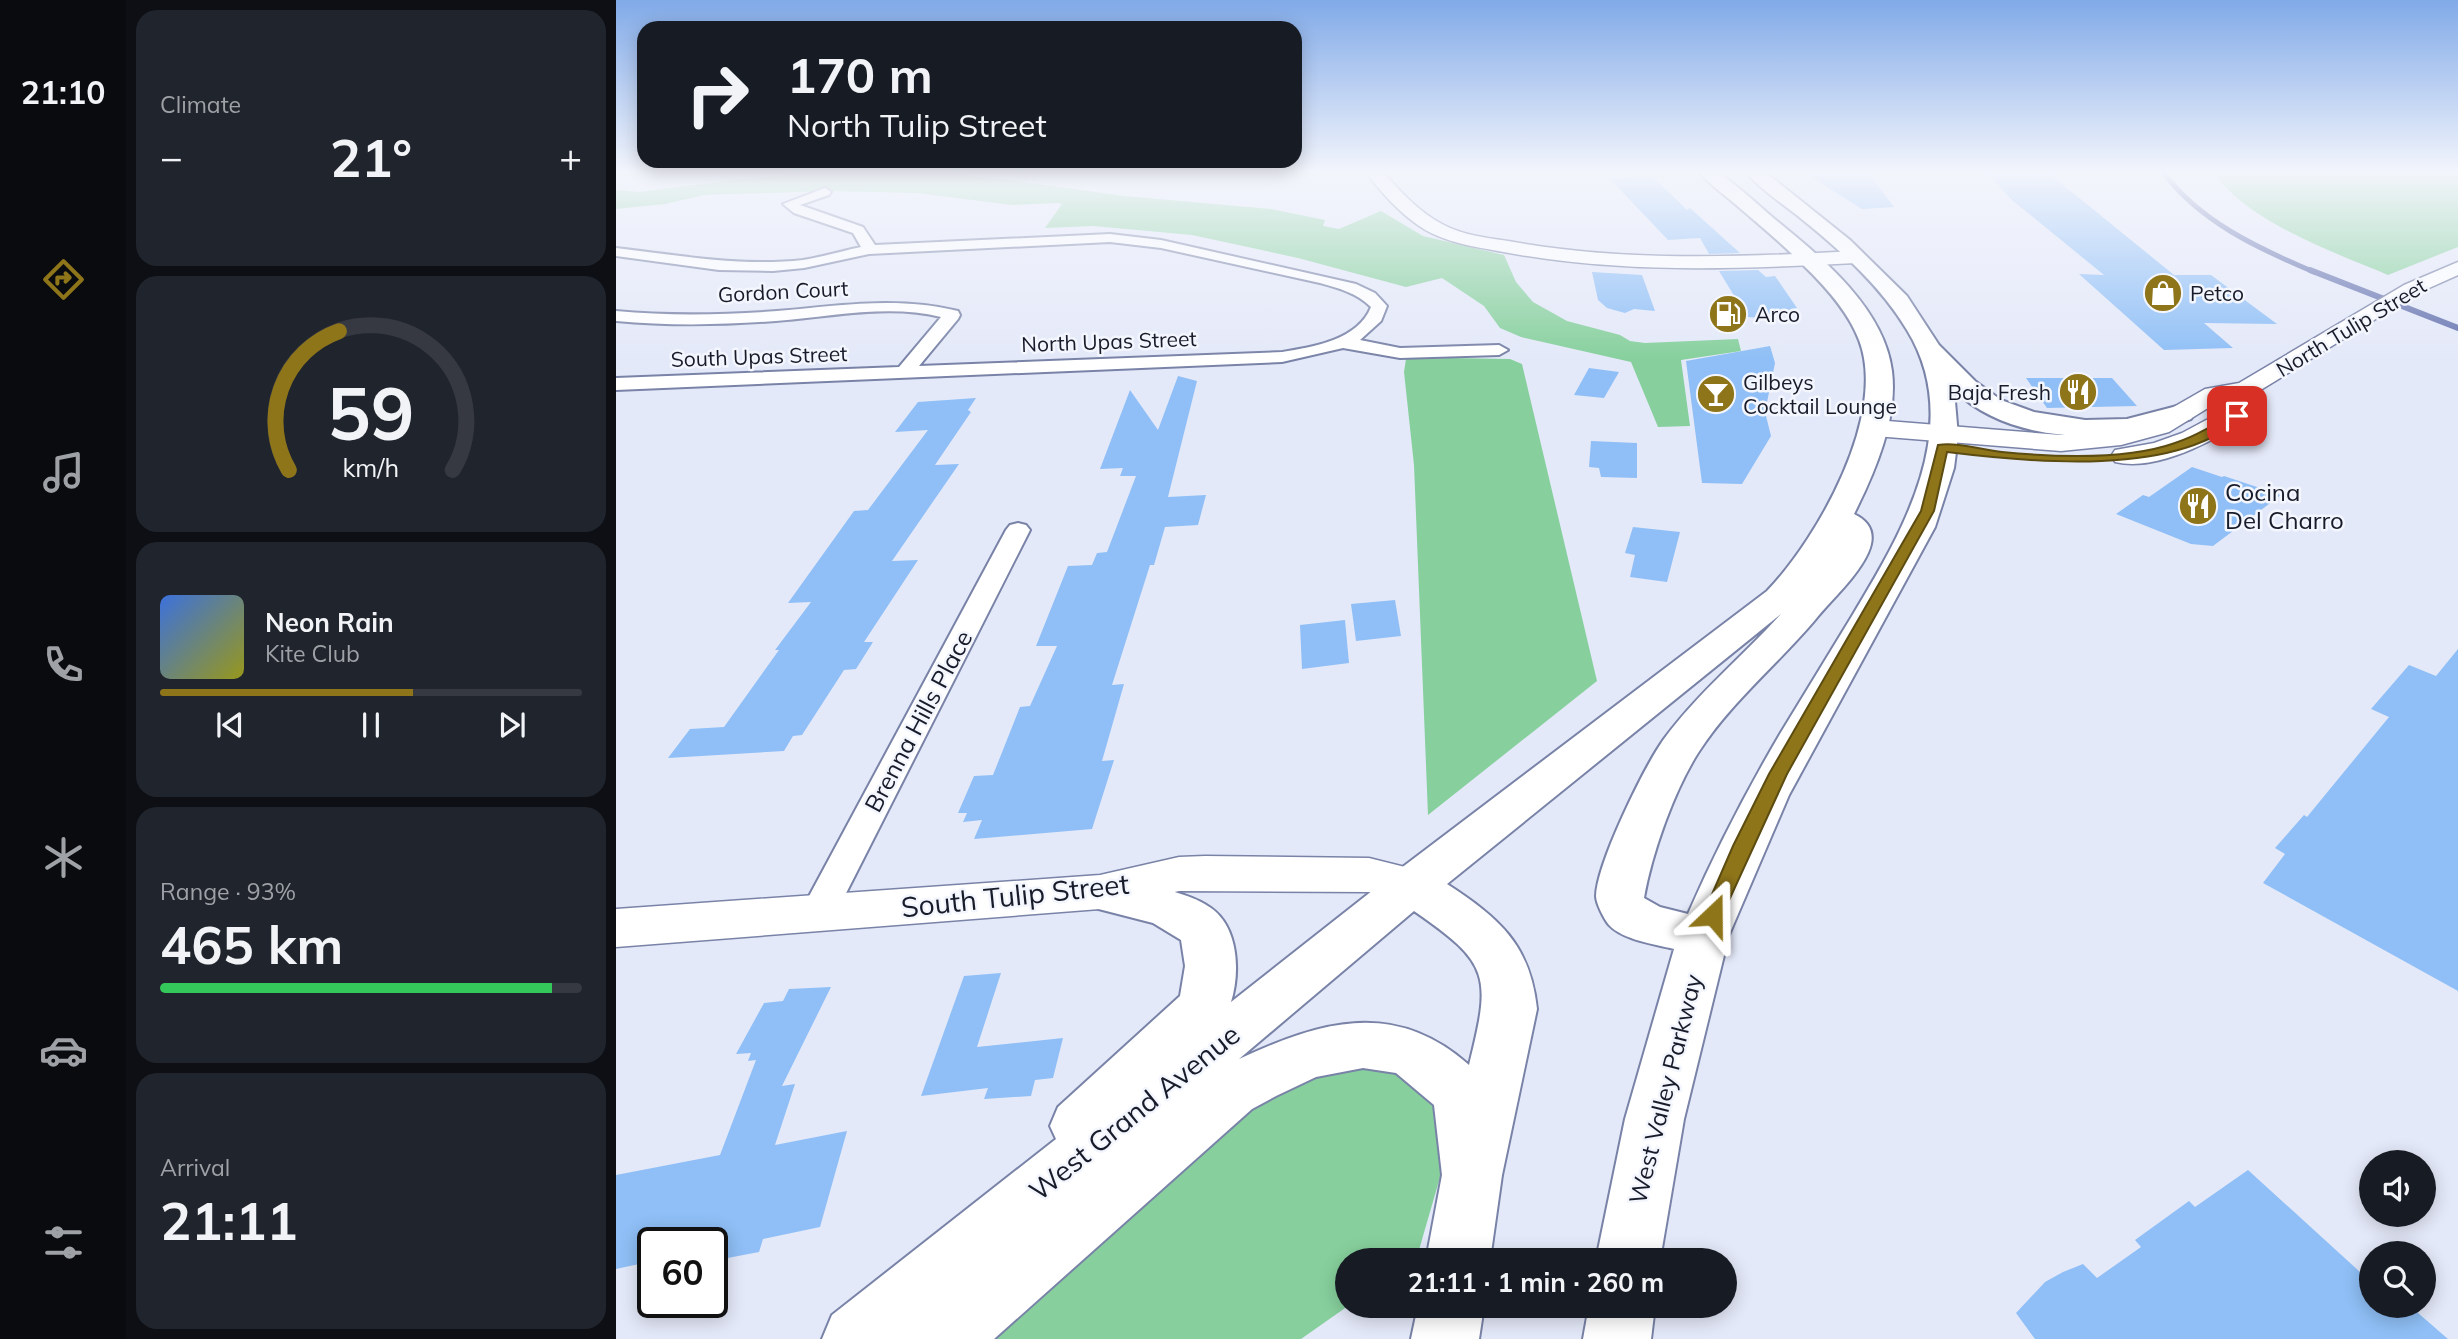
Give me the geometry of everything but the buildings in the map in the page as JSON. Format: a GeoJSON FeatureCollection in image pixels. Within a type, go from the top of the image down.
{"type":"FeatureCollection","features":[{"type":"Feature","properties":{"kind":"main road"},"geometry":{"type":"LineString","coordinates":[[1460,1248],[1472,1175],[1510,1009],[1510,989],[1503,961],[1489,942],[1413,886],[1779,598],[1839,519],[1875,428],[1879,387],[1875,351],[1851,306],[1824,274],[1777,233]]}},
{"type":"Feature","properties":{"kind":"main road","name":"West Valley Parkway"},"geometry":{"type":"LineString","coordinates":[[1630,1248],[1659,1097],[1703,937],[1742,846],[1778,774],[1928,511],[1942,441],[1944,404],[1926,344],[1912,314],[1852,253],[1828,233]]}},
{"type":"Feature","properties":{"kind":"main road"},"geometry":{"type":"LineString","coordinates":[[1926,344],[1976,396],[1996,407],[2022,416],[2070,426],[2104,429],[2136,426],[2182,413]]}},
{"type":"Feature","properties":{"kind":"main road"},"geometry":{"type":"LineString","coordinates":[[1703,937],[1647,923],[1627,912],[1620,898],[1626,867],[1644,820],[1679,749],[1717,702],[1791,625],[1855,548],[1857,535],[1853,526],[1839,519]]}},
{"type":"Feature","properties":{"kind":"main road","name":"West Grand Avenue"},"geometry":{"type":"LineString","coordinates":[[863,1332],[1413,886]]}},
{"type":"Feature","properties":{"kind":"main road"},"geometry":{"type":"LineString","coordinates":[[863,1332],[1201,1010],[1209,993],[1211,959],[1202,929],[1174,911],[1100,892]]}},
{"type":"Feature","properties":{"kind":"main road"},"geometry":{"type":"LineString","coordinates":[[943,1339],[1232,1091],[1278,1065],[1336,1046],[1393,1045],[1429,1064],[1460,1094],[1472,1175]]}},
{"type":"Feature","properties":{"kind":"main road"},"geometry":{"type":"LineString","coordinates":[[1446,1339],[1449,1318]]}},
{"type":"Feature","properties":{"kind":"main road"},"geometry":{"type":"LineString","coordinates":[[1617,1339],[1620,1318]]}},
{"type":"Feature","properties":{"kind":"street"},"geometry":{"type":"LineString","coordinates":[[616,252],[744,267],[804,264],[869,250],[869,240],[862,233]]}},
{"type":"Feature","properties":{"kind":"street"},"geometry":{"type":"LineString","coordinates":[[1454,233],[1514,249],[1567,257],[1687,262],[1852,253]]}},
{"type":"Feature","properties":{"kind":"street","name":"North Upas Street"},"geometry":{"type":"LineString","coordinates":[[869,250],[1110,237],[1161,244],[1322,279],[1350,287],[1368,296],[1379,306],[1378,314],[1371,324],[1358,334],[1315,351],[1282,357],[904,373]]}},
{"type":"Feature","properties":{"kind":"street","name":"North Tulip Street"},"geometry":{"type":"LineString","coordinates":[[1942,441],[2078,442],[2141,432],[2214,394],[2246,389],[2411,289],[2458,268]]}},
{"type":"Feature","properties":{"kind":"street","name":"Gordon Court"},"geometry":{"type":"LineString","coordinates":[[616,316],[692,319],[875,309],[941,311],[952,315],[904,373]]}},
{"type":"Feature","properties":{"kind":"street"},"geometry":{"type":"LineString","coordinates":[[1340,342],[1400,353],[1499,350]]}},
{"type":"Feature","properties":{"kind":"street","name":"South Upas Street"},"geometry":{"type":"LineString","coordinates":[[616,384],[904,373]]}},
{"type":"Feature","properties":{"kind":"street","name":"North Tulip Street"},"geometry":{"type":"LineString","coordinates":[[1875,428],[2004,456],[2083,458],[2149,452],[2176,447],[2211,432],[2232,419],[2252,405],[2246,389]]}},
{"type":"Feature","properties":{"kind":"street","name":"Brenna Hills Place"},"geometry":{"type":"LineString","coordinates":[[818,913],[1018,530]]}},
{"type":"Feature","properties":{"kind":"street","name":"South Tulip Street"},"geometry":{"type":"LineString","coordinates":[[616,928],[1100,892],[1179,874],[1369,875],[1413,886]]}},
{"type":"Feature","properties":{"kind":"green space"},"geometry":{"type":"Polygon","coordinates":[[[1175,233],[1419,233],[1504,255],[1516,282],[1533,302],[1567,321],[1620,335],[1630,341],[1645,343],[1738,339],[1741,351],[1681,360],[1690,426],[1658,427],[1631,362],[1521,337],[1500,328],[1484,306],[1442,278],[1406,287],[1298,258],[1175,233]]]}},
{"type":"Feature","properties":{"kind":"green space"},"geometry":{"type":"Polygon","coordinates":[[[2294,233],[2458,233],[2458,247],[2388,275],[2294,233]]]}},
{"type":"Feature","properties":{"kind":"green space"},"geometry":{"type":"Polygon","coordinates":[[[1406,359],[1510,359],[1522,364],[1597,681],[1428,815],[1414,465],[1404,372],[1406,359]]]}},
{"type":"Feature","properties":{"kind":"green space"},"geometry":{"type":"Polygon","coordinates":[[[1350,1063],[1390,1071],[1407,1078],[1435,1109],[1445,1160],[1420,1248],[1335,1248],[1335,1315],[1301,1339],[975,1339],[1250,1105],[1350,1063]]]}},
{"type":"Feature","properties":{"kind":"waterway"},"geometry":{"type":"LineString","coordinates":[[2234,233],[2314,272]]}},
{"type":"Feature","properties":{"kind":"waterway"},"geometry":{"type":"LineString","coordinates":[[2310,270],[2458,328]]}},
{"type":"Feature","properties":{"kind":"place","name":"Petco"},"geometry":{"type":"Point","coordinates":[2163,293]}},
{"type":"Feature","properties":{"kind":"place","name":"Arco"},"geometry":{"type":"Point","coordinates":[1728,314]}},
{"type":"Feature","properties":{"kind":"place","name":"Baja Fresh"},"geometry":{"type":"Point","coordinates":[2078,392]}},
{"type":"Feature","properties":{"kind":"place","name":"Gilbeys Cocktail Lounge"},"geometry":{"type":"Point","coordinates":[1716,394]}},
{"type":"Feature","properties":{"kind":"place","name":"Cocina Del Charro"},"geometry":{"type":"Point","coordinates":[2198,506]}},
{"type":"Feature","properties":{"kind":"route"},"geometry":{"type":"LineString","coordinates":[[1713,915],[1742,846],[1778,774],[1928,511],[1942,448],[2004,456],[2083,458],[2136,455],[2176,447],[2211,432],[2237,416]]}}]}
